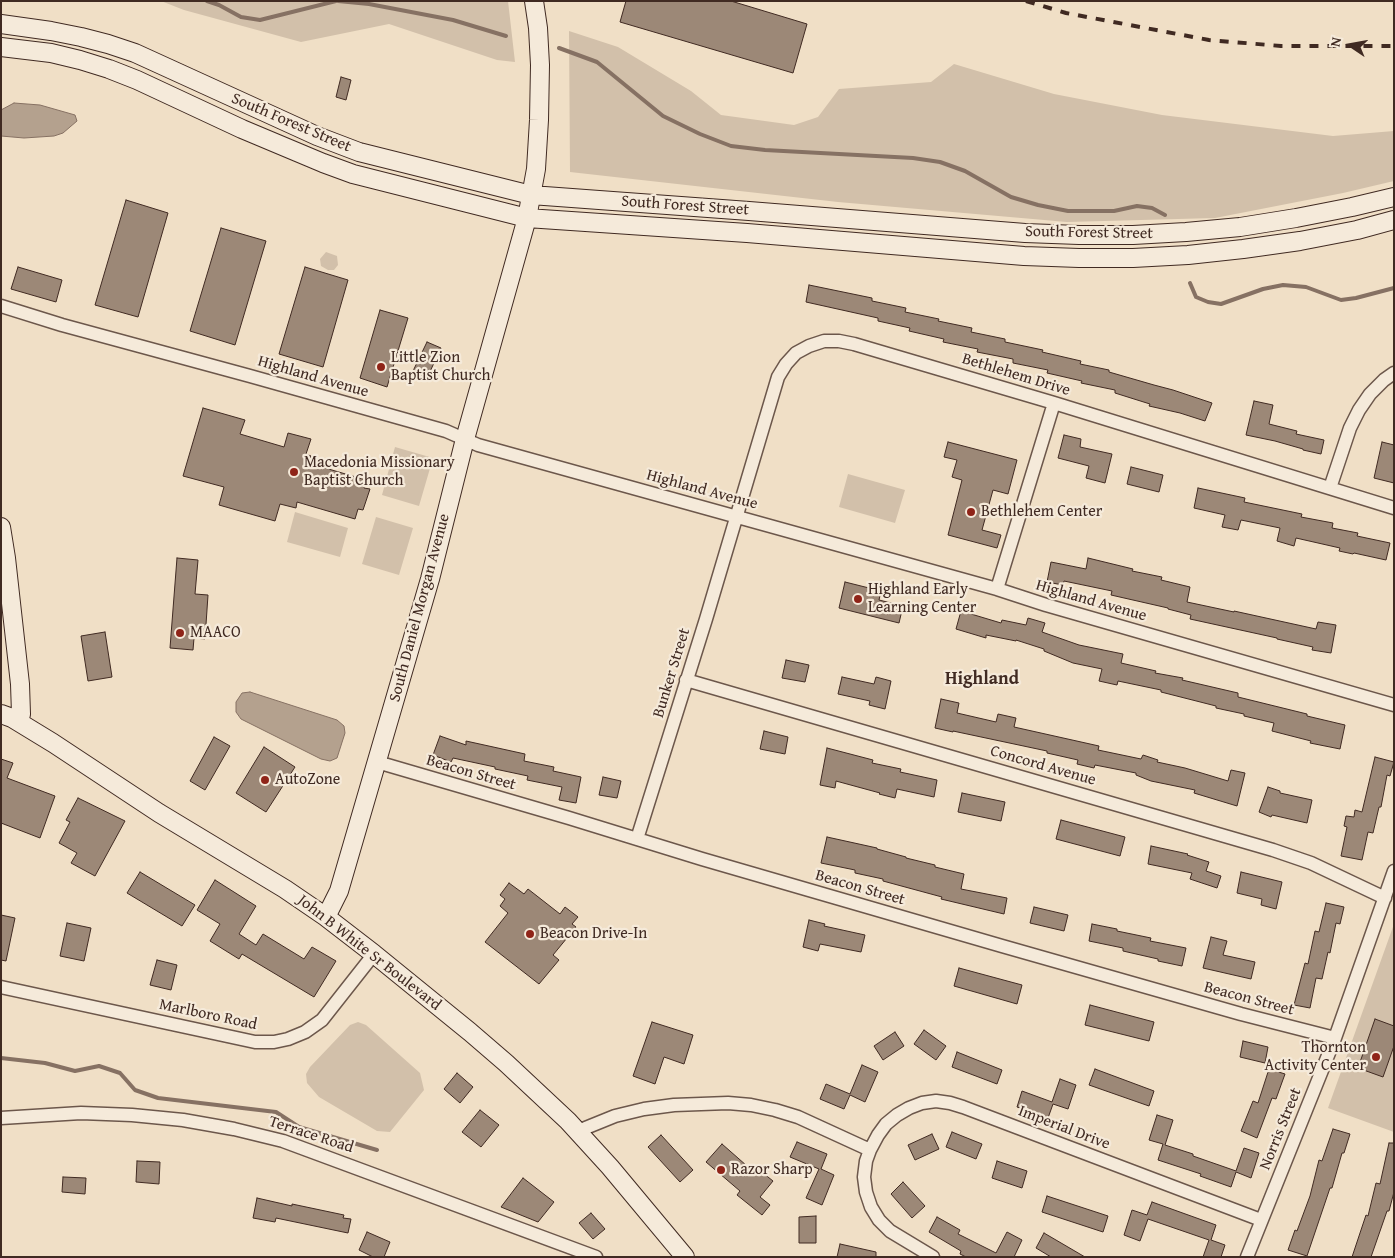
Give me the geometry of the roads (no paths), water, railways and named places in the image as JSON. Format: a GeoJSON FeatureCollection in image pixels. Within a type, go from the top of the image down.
{"type":"FeatureCollection","features":[{"type":"Feature","properties":{"kind":"street","name":"South Daniel Morgan Avenue"},"geometry":{"type":"LineString","coordinates":[[326,917],[339,891],[430,580],[465,439],[527,218],[536,169],[540,83],[538,28],[534,1]]}},
{"type":"Feature","properties":{"kind":"street","name":"South Forest Street"},"geometry":{"type":"LineString","coordinates":[[1,24],[51,31],[108,44],[135,53],[317,136],[359,152],[532,195],[1025,233],[1079,235],[1149,234],[1240,227],[1296,218],[1394,197]]}},
{"type":"Feature","properties":{"kind":"street","name":"South Forest Street"},"geometry":{"type":"LineString","coordinates":[[1,47],[51,53],[109,69],[242,129],[353,174],[527,218],[738,232],[1024,256],[1079,258],[1188,255],[1242,249],[1300,241],[1357,230],[1394,220]]}},
{"type":"Feature","properties":{"kind":"street","name":"Highland Avenue"},"geometry":{"type":"LineString","coordinates":[[1,306],[62,325],[446,431],[478,445],[997,589],[1046,605],[1394,705]]}},
{"type":"Feature","properties":{"kind":"street","name":"Bethlehem Drive"},"geometry":{"type":"LineString","coordinates":[[737,517],[778,378],[786,364],[796,353],[824,341],[854,344],[1394,508]]}},
{"type":"Feature","properties":{"kind":"street"},"geometry":{"type":"LineString","coordinates":[[1330,488],[1350,428],[1359,410],[1370,394],[1394,373]]}},
{"type":"Feature","properties":{"kind":"street"},"geometry":{"type":"LineString","coordinates":[[997,589],[1054,404]]}},
{"type":"Feature","properties":{"kind":"street","name":"Bunker Street"},"geometry":{"type":"LineString","coordinates":[[637,839],[737,517]]}},
{"type":"Feature","properties":{"kind":"street"},"geometry":{"type":"LineString","coordinates":[[1,527],[20,684],[21,714],[19,722]]}},
{"type":"Feature","properties":{"kind":"street","name":"Concord Avenue"},"geometry":{"type":"LineString","coordinates":[[686,680],[1273,850],[1311,863],[1385,898]]}},
{"type":"Feature","properties":{"kind":"street","name":"John B White Sr Boulevard"},"geometry":{"type":"LineString","coordinates":[[1,714],[19,722],[159,813],[285,889],[326,917],[374,954],[506,1063],[578,1131],[644,1206],[685,1257]]}},
{"type":"Feature","properties":{"kind":"street","name":"Beacon Street"},"geometry":{"type":"LineString","coordinates":[[377,762],[1002,946],[1241,1014],[1335,1038]]}},
{"type":"Feature","properties":{"kind":"street","name":"Norris Street"},"geometry":{"type":"LineString","coordinates":[[1247,1257],[1335,1038],[1394,871]]}},
{"type":"Feature","properties":{"kind":"street","name":"Marlboro Road"},"geometry":{"type":"LineString","coordinates":[[1,987],[255,1042],[274,1042],[305,1032],[322,1020],[374,954]]}},
{"type":"Feature","properties":{"kind":"street","name":"Imperial Drive"},"geometry":{"type":"LineString","coordinates":[[933,1257],[890,1231],[879,1220],[871,1207],[864,1177],[866,1161],[870,1150],[878,1134],[886,1124],[909,1108],[922,1103],[936,1101],[950,1103],[1261,1220]]}},
{"type":"Feature","properties":{"kind":"street"},"geometry":{"type":"LineString","coordinates":[[578,1131],[615,1116],[644,1109],[674,1105],[728,1103],[752,1105],[775,1110],[870,1150]]}},
{"type":"Feature","properties":{"kind":"street","name":"Terrace Road"},"geometry":{"type":"LineString","coordinates":[[1,1118],[81,1113],[132,1114],[234,1129],[283,1141],[596,1257]]}},
{"type":"Feature","properties":{"kind":"waterway"},"geometry":{"type":"LineString","coordinates":[[207,1],[241,17],[260,20],[336,1]]}},
{"type":"Feature","properties":{"kind":"waterway"},"geometry":{"type":"LineString","coordinates":[[338,1],[369,4],[453,20],[506,36]]}},
{"type":"Feature","properties":{"kind":"waterway"},"geometry":{"type":"LineString","coordinates":[[559,48],[597,62],[663,116],[700,134],[731,146],[765,150],[913,158],[940,162],[965,171],[1011,197],[1038,205],[1068,211],[1114,211],[1137,206],[1152,208],[1165,215]]}},
{"type":"Feature","properties":{"kind":"waterway"},"geometry":{"type":"LineString","coordinates":[[1190,283],[1196,297],[1208,302],[1221,304],[1263,289],[1283,285],[1306,287],[1341,300],[1394,288]]}},
{"type":"Feature","properties":{"kind":"waterway"},"geometry":{"type":"LineString","coordinates":[[1,1058],[45,1063],[75,1071],[99,1066],[120,1073],[135,1090],[158,1098],[276,1112],[299,1127],[377,1150]]}},
{"type":"Feature","properties":{"kind":"railway"},"geometry":{"type":"LineString","coordinates":[[1026,1],[1066,13],[1209,40],[1281,46],[1394,46]]}},
{"type":"Feature","properties":{"kind":"place","name":"Little Zion Baptist Church"},"geometry":{"type":"Point","coordinates":[381,367]}},
{"type":"Feature","properties":{"kind":"place","name":"Macedonia Missionary Baptist Church"},"geometry":{"type":"Point","coordinates":[294,472]}},
{"type":"Feature","properties":{"kind":"place","name":"Bethlehem Center"},"geometry":{"type":"Point","coordinates":[971,512]}},
{"type":"Feature","properties":{"kind":"place","name":"Highland Early Learning Center"},"geometry":{"type":"Point","coordinates":[858,599]}},
{"type":"Feature","properties":{"kind":"place","name":"MAACO"},"geometry":{"type":"Point","coordinates":[180,633]}},
{"type":"Feature","properties":{"kind":"place","name":"AutoZone"},"geometry":{"type":"Point","coordinates":[265,780]}},
{"type":"Feature","properties":{"kind":"place","name":"Beacon Drive-In"},"geometry":{"type":"Point","coordinates":[530,934]}},
{"type":"Feature","properties":{"kind":"place","name":"Thornton Activity Center"},"geometry":{"type":"Point","coordinates":[1376,1057]}},
{"type":"Feature","properties":{"kind":"place","name":"Razor Sharp"},"geometry":{"type":"Point","coordinates":[721,1170]}},
{"type":"Feature","properties":{"kind":"district","name":"Highland"},"geometry":{"type":"Point","coordinates":[982,679]}}]}
